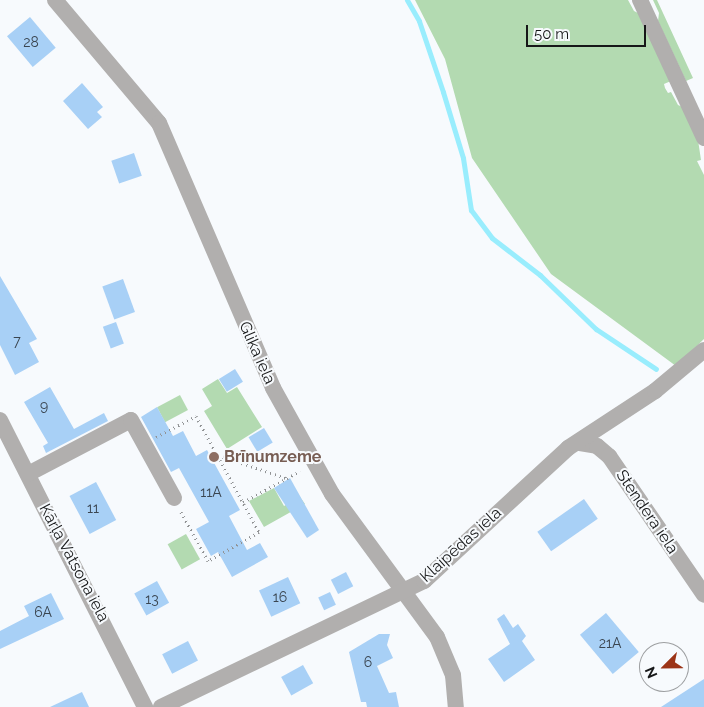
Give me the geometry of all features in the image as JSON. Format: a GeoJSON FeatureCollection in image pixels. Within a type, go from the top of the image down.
{"type":"FeatureCollection","features":[{"type":"Feature","properties":{"kind":"street","name":"Glika iela"},"geometry":{"type":"LineString","coordinates":[[55,0],[159,123],[255,351],[301,443],[332,494],[405,591],[448,656],[456,707]]}},
{"type":"Feature","properties":{"kind":"street"},"geometry":{"type":"LineString","coordinates":[[640,0],[704,138]]}},
{"type":"Feature","properties":{"kind":"street","name":"Klaipēdas iela"},"geometry":{"type":"LineString","coordinates":[[160,707],[424,581],[568,448],[580,443],[594,429],[655,391],[704,350]]}},
{"type":"Feature","properties":{"kind":"street","name":"Kārļa Vatsona iela"},"geometry":{"type":"LineString","coordinates":[[0,420],[145,707]]}},
{"type":"Feature","properties":{"kind":"street"},"geometry":{"type":"LineString","coordinates":[[28,474],[131,420],[174,498]]}},
{"type":"Feature","properties":{"kind":"street","name":"Stendera iela"},"geometry":{"type":"LineString","coordinates":[[580,443],[597,446],[609,456],[704,596]]}},
{"type":"Feature","properties":{"kind":"path"},"geometry":{"type":"LineString","coordinates":[[144,443],[196,416],[259,532],[208,561],[174,498]]}},
{"type":"Feature","properties":{"kind":"path"},"geometry":{"type":"LineString","coordinates":[[217,455],[286,478]]}},
{"type":"Feature","properties":{"kind":"path"},"geometry":{"type":"LineString","coordinates":[[243,502],[300,471]]}},
{"type":"Feature","properties":{"kind":"green space"},"geometry":{"type":"Polygon","coordinates":[[[415,0],[628,0],[634,11],[640,14],[671,81],[664,84],[665,88],[668,93],[671,92],[678,105],[685,108],[698,140],[701,160],[697,161],[704,175],[704,339],[676,366],[551,274],[472,158],[445,59],[415,0]]]}},
{"type":"Feature","properties":{"kind":"green space"},"geometry":{"type":"Polygon","coordinates":[[[653,0],[657,0],[693,78],[686,81],[658,21],[659,13],[653,0]]]}},
{"type":"Feature","properties":{"kind":"green space"},"geometry":{"type":"Polygon","coordinates":[[[218,379],[227,393],[237,387],[262,427],[227,449],[204,411],[212,406],[202,389],[218,379]]]}},
{"type":"Feature","properties":{"kind":"green space"},"geometry":{"type":"Polygon","coordinates":[[[180,395],[188,410],[165,422],[157,407],[180,395]]]}},
{"type":"Feature","properties":{"kind":"green space"},"geometry":{"type":"Polygon","coordinates":[[[274,488],[284,506],[300,497],[305,504],[264,527],[249,501],[274,488]]]}},
{"type":"Feature","properties":{"kind":"green space"},"geometry":{"type":"Polygon","coordinates":[[[186,534],[200,559],[182,570],[168,544],[186,534]]]}},
{"type":"Feature","properties":{"kind":"building"},"geometry":{"type":"Polygon","coordinates":[[[30,17],[56,48],[33,67],[7,36],[30,17]]]}},
{"type":"Feature","properties":{"kind":"building"},"geometry":{"type":"Polygon","coordinates":[[[82,83],[103,107],[97,112],[102,117],[88,129],[63,101],[82,83]]]}},
{"type":"Feature","properties":{"kind":"building"},"geometry":{"type":"Polygon","coordinates":[[[134,153],[142,176],[119,184],[111,161],[134,153]]]}},
{"type":"Feature","properties":{"kind":"building"},"geometry":{"type":"Polygon","coordinates":[[[0,276],[37,339],[29,343],[39,362],[15,375],[0,345],[0,276]]]}},
{"type":"Feature","properties":{"kind":"building"},"geometry":{"type":"Polygon","coordinates":[[[123,279],[135,312],[114,319],[102,287],[123,279]]]}},
{"type":"Feature","properties":{"kind":"building"},"geometry":{"type":"Polygon","coordinates":[[[116,322],[124,344],[111,348],[103,327],[116,322]]]}},
{"type":"Feature","properties":{"kind":"building"},"geometry":{"type":"Polygon","coordinates":[[[235,369],[243,382],[227,392],[219,379],[235,369]]]}},
{"type":"Feature","properties":{"kind":"building"},"geometry":{"type":"Polygon","coordinates":[[[50,387],[74,429],[104,413],[108,421],[46,453],[43,446],[48,443],[24,402],[50,387]]]}},
{"type":"Feature","properties":{"kind":"building"},"geometry":{"type":"Polygon","coordinates":[[[157,407],[173,436],[183,431],[196,456],[207,450],[240,510],[229,516],[247,550],[260,543],[268,557],[232,577],[218,552],[211,556],[196,529],[209,522],[179,468],[171,472],[141,417],[157,407]]]}},
{"type":"Feature","properties":{"kind":"building"},"geometry":{"type":"Polygon","coordinates":[[[264,428],[273,443],[257,452],[249,437],[264,428]]]}},
{"type":"Feature","properties":{"kind":"building"},"geometry":{"type":"Polygon","coordinates":[[[290,478],[319,530],[307,538],[274,488],[290,478]]]}},
{"type":"Feature","properties":{"kind":"building"},"geometry":{"type":"Polygon","coordinates":[[[96,482],[116,520],[90,534],[70,496],[96,482]]]}},
{"type":"Feature","properties":{"kind":"building"},"geometry":{"type":"Polygon","coordinates":[[[584,499],[598,519],[551,551],[537,532],[584,499]]]}},
{"type":"Feature","properties":{"kind":"building"},"geometry":{"type":"Polygon","coordinates":[[[346,572],[353,586],[338,594],[331,580],[346,572]]]}},
{"type":"Feature","properties":{"kind":"building"},"geometry":{"type":"Polygon","coordinates":[[[288,577],[300,603],[271,617],[259,591],[288,577]]]}},
{"type":"Feature","properties":{"kind":"building"},"geometry":{"type":"Polygon","coordinates":[[[157,581],[169,603],[146,615],[134,594],[157,581]]]}},
{"type":"Feature","properties":{"kind":"building"},"geometry":{"type":"Polygon","coordinates":[[[330,592],[336,605],[324,610],[318,597],[330,592]]]}},
{"type":"Feature","properties":{"kind":"building"},"geometry":{"type":"Polygon","coordinates":[[[51,593],[64,619],[0,649],[0,631],[29,616],[24,606],[51,593]]]}},
{"type":"Feature","properties":{"kind":"building"},"geometry":{"type":"Polygon","coordinates":[[[606,613],[639,652],[613,674],[580,635],[606,613]]]}},
{"type":"Feature","properties":{"kind":"building"},"geometry":{"type":"Polygon","coordinates":[[[504,614],[513,628],[518,624],[526,636],[522,641],[535,660],[504,682],[488,659],[510,644],[497,619],[504,614]]]}},
{"type":"Feature","properties":{"kind":"building"},"geometry":{"type":"Polygon","coordinates":[[[379,634],[390,634],[387,645],[393,658],[377,666],[389,693],[396,692],[399,707],[367,707],[366,702],[361,702],[349,652],[379,634]]]}},
{"type":"Feature","properties":{"kind":"building"},"geometry":{"type":"Polygon","coordinates":[[[188,641],[198,661],[172,674],[162,654],[188,641]]]}},
{"type":"Feature","properties":{"kind":"building"},"geometry":{"type":"Polygon","coordinates":[[[303,665],[313,683],[291,695],[281,677],[303,665]]]}},
{"type":"Feature","properties":{"kind":"building"},"geometry":{"type":"Polygon","coordinates":[[[704,679],[704,707],[661,707],[684,692],[689,692],[689,689],[704,679]]]}},
{"type":"Feature","properties":{"kind":"building"},"geometry":{"type":"Polygon","coordinates":[[[82,692],[89,707],[50,707],[82,692]]]}},
{"type":"Feature","properties":{"kind":"waterway"},"geometry":{"type":"LineString","coordinates":[[407,0],[419,21],[443,92],[463,158],[471,210],[492,238],[540,275],[596,329],[656,369]]}},
{"type":"Feature","properties":{"kind":"place","name":"Brīnumzeme"},"geometry":{"type":"Point","coordinates":[214,457]}}]}
